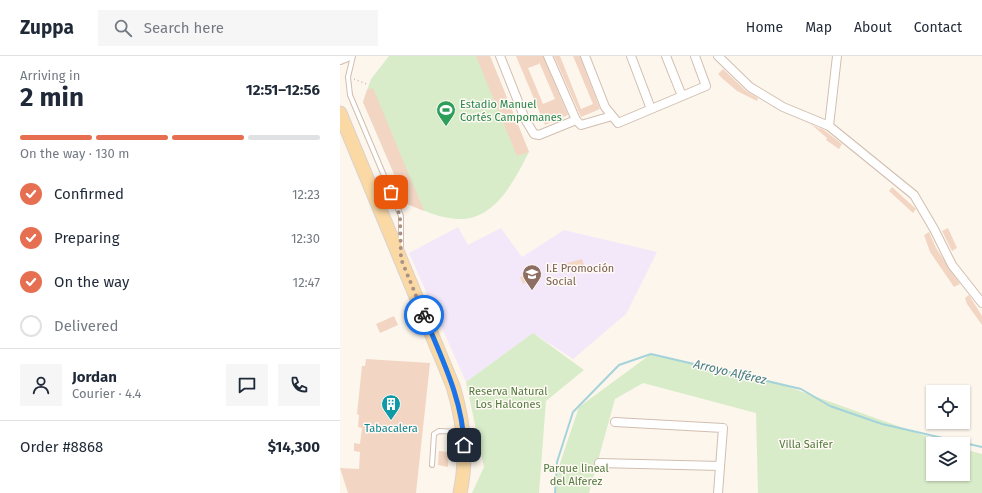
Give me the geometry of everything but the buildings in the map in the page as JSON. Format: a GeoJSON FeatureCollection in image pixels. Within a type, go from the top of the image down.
{"type":"FeatureCollection","features":[{"type":"Feature","properties":{"kind":"main road"},"geometry":{"type":"LineString","coordinates":[[340,113],[453,386],[464,433],[465,457],[460,493]]}},
{"type":"Feature","properties":{"kind":"street"},"geometry":{"type":"LineString","coordinates":[[340,60],[351,56]]}},
{"type":"Feature","properties":{"kind":"street"},"geometry":{"type":"LineString","coordinates":[[500,56],[525,119],[534,134],[539,135],[576,120]]}},
{"type":"Feature","properties":{"kind":"street"},"geometry":{"type":"LineString","coordinates":[[548,56],[576,120],[581,125],[612,116]]}},
{"type":"Feature","properties":{"kind":"street"},"geometry":{"type":"LineString","coordinates":[[585,56],[605,106],[618,123],[706,86],[695,56]]}},
{"type":"Feature","properties":{"kind":"street"},"geometry":{"type":"LineString","coordinates":[[631,56],[651,109]]}},
{"type":"Feature","properties":{"kind":"street"},"geometry":{"type":"LineString","coordinates":[[666,56],[682,96]]}},
{"type":"Feature","properties":{"kind":"street"},"geometry":{"type":"LineString","coordinates":[[718,56],[750,87],[783,107],[829,126],[914,196],[934,229],[952,265],[982,303]]}},
{"type":"Feature","properties":{"kind":"street"},"geometry":{"type":"LineString","coordinates":[[829,126],[837,56]]}},
{"type":"Feature","properties":{"kind":"street"},"geometry":{"type":"LineString","coordinates":[[615,422],[723,428],[718,493]]}},
{"type":"Feature","properties":{"kind":"street"},"geometry":{"type":"LineString","coordinates":[[599,463],[720,466]]}},
{"type":"Feature","properties":{"kind":"lane"},"geometry":{"type":"LineString","coordinates":[[351,56],[348,77],[350,95],[400,216],[401,259]]}},
{"type":"Feature","properties":{"kind":"lane"},"geometry":{"type":"LineString","coordinates":[[432,465],[434,434],[439,431],[464,433]]}},
{"type":"Feature","properties":{"kind":"path"},"geometry":{"type":"LineString","coordinates":[[348,77],[369,85]]}},
{"type":"Feature","properties":{"kind":"shaded area","name":"I.E Promoción Social"},"geometry":{"type":"Polygon","coordinates":[[[458,227],[468,245],[501,228],[522,257],[564,230],[657,252],[626,314],[573,359],[533,333],[466,382],[409,253],[458,227]]]}},
{"type":"Feature","properties":{"kind":"green space","name":"Estadio Manuel Cortés Campomanes"},"geometry":{"type":"Polygon","coordinates":[[[389,56],[490,56],[529,152],[510,186],[493,206],[470,218],[457,219],[444,217],[407,204],[363,102],[371,79],[389,56]]]}},
{"type":"Feature","properties":{"kind":"green space","name":"Reserva Natural Los Halcones"},"geometry":{"type":"Polygon","coordinates":[[[533,333],[584,370],[546,401],[539,493],[472,493],[484,467],[466,382],[533,333]]]}},
{"type":"Feature","properties":{"kind":"green space","name":"Villa Saifer"},"geometry":{"type":"Polygon","coordinates":[[[651,354],[772,381],[928,437],[926,437],[926,481],[970,481],[970,451],[982,454],[982,493],[758,493],[756,413],[643,383],[615,399],[589,493],[555,493],[556,475],[579,407],[651,354]]]}},
{"type":"Feature","properties":{"kind":"waterway","name":"Arroyo Alférez"},"geometry":{"type":"LineString","coordinates":[[555,493],[557,462],[573,412],[619,365],[651,354],[801,389],[830,406],[882,424],[982,447]]}},
{"type":"Feature","properties":{"kind":"way so far"},"geometry":{"type":"LineString","coordinates":[[391,192],[402,226],[401,259],[424,315]]}},
{"type":"Feature","properties":{"kind":"place","name":"Estadio Manuel Cortés Campomanes"},"geometry":{"type":"Point","coordinates":[446,127]}},
{"type":"Feature","properties":{"kind":"place","name":"I.E Promoción Social"},"geometry":{"type":"Point","coordinates":[532,291]}},
{"type":"Feature","properties":{"kind":"place","name":"Tabacalera"},"geometry":{"type":"Point","coordinates":[391,421]}},
{"type":"Feature","properties":{"kind":"route"},"geometry":{"type":"LineString","coordinates":[[424,315],[453,386],[464,433],[464,445]]}},
{"type":"Feature","properties":{"kind":"park label","name":"Parque lineal del Alferez"},"geometry":{"type":"Point","coordinates":[576,474]}}]}
